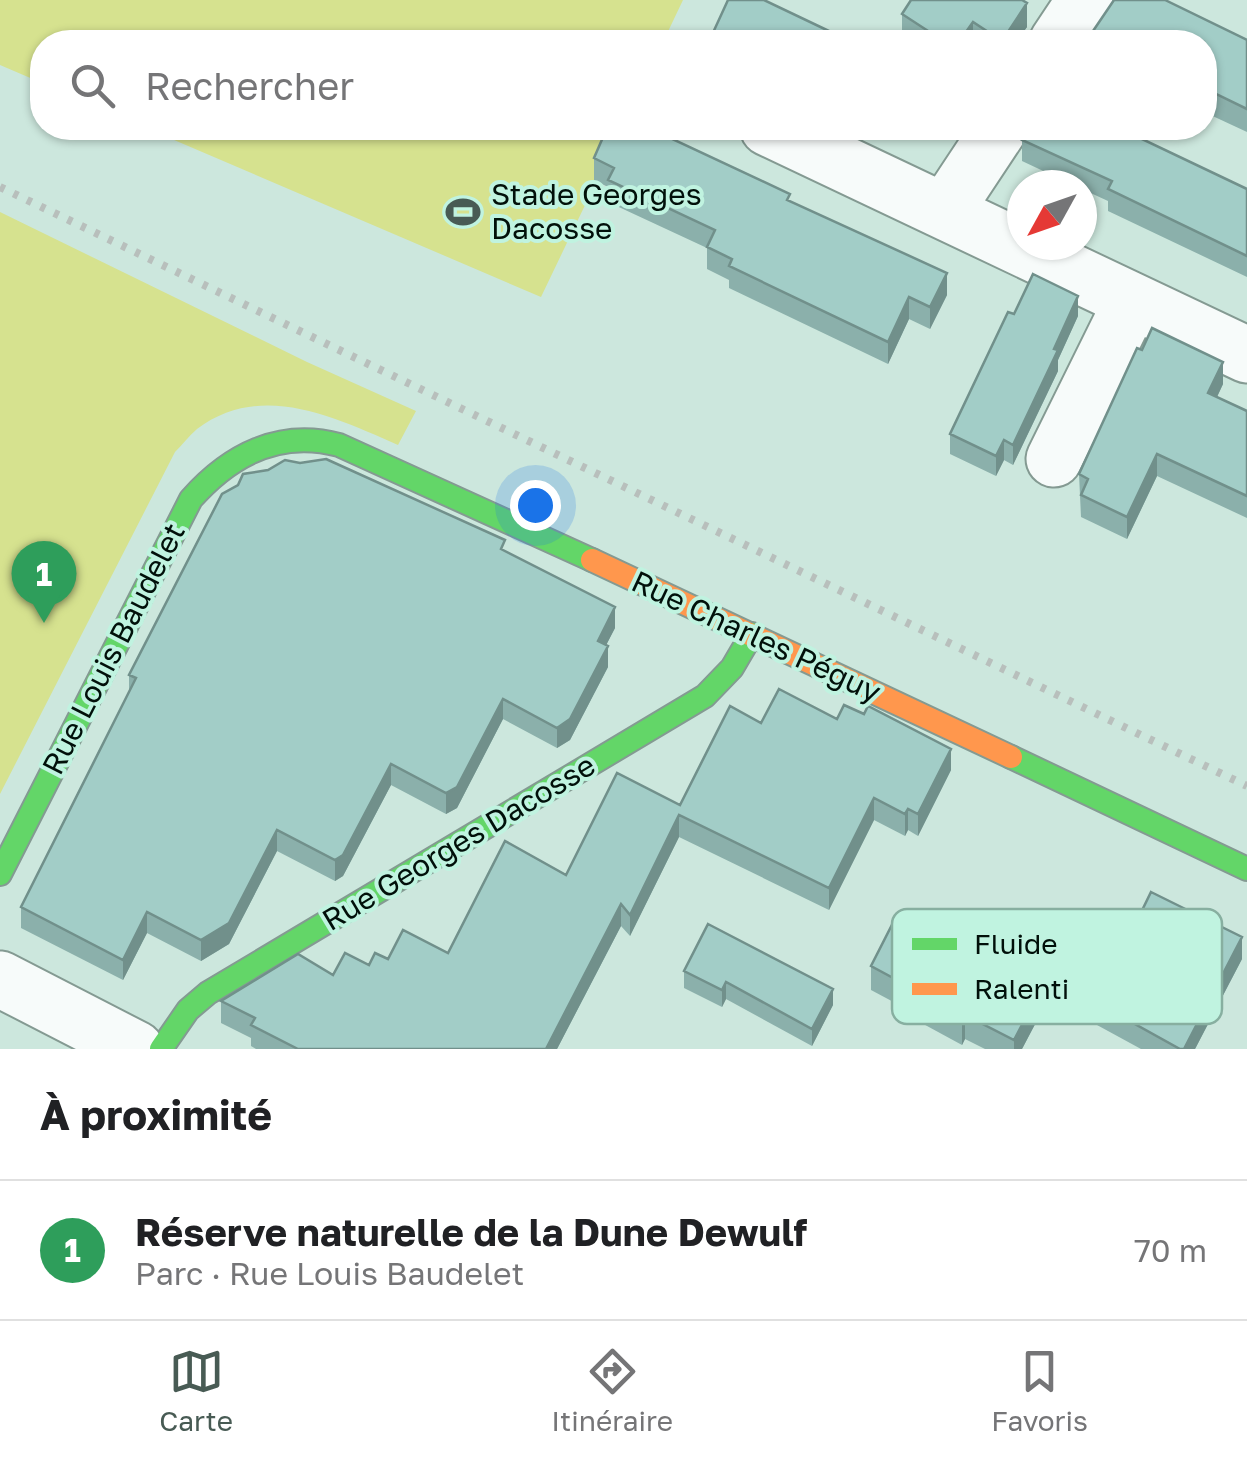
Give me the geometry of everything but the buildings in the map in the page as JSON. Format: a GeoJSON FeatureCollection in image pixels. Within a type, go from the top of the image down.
{"type":"FeatureCollection","features":[{"type":"Feature","properties":{"kind":"street"},"geometry":{"type":"LineString","coordinates":[[1065,30],[1085,0]]}},
{"type":"Feature","properties":{"kind":"street"},"geometry":{"type":"LineString","coordinates":[[794,140],[1247,355]]}},
{"type":"Feature","properties":{"kind":"street"},"geometry":{"type":"LineString","coordinates":[[945,211],[992,140]]}},
{"type":"Feature","properties":{"kind":"street"},"geometry":{"type":"LineString","coordinates":[[1054,459],[1132,301]]}},
{"type":"Feature","properties":{"kind":"street","name":"Rue Charles Péguy"},"geometry":{"type":"LineString","coordinates":[[256,448],[297,439],[338,444],[752,634],[1247,869]]}},
{"type":"Feature","properties":{"kind":"street","name":"Rue Louis Baudelet"},"geometry":{"type":"LineString","coordinates":[[0,874],[191,499],[218,470],[256,448]]}},
{"type":"Feature","properties":{"kind":"street","name":"Rue Georges Dacosse"},"geometry":{"type":"LineString","coordinates":[[161,1049],[181,1018],[208,992],[705,696],[726,679],[752,634]]}},
{"type":"Feature","properties":{"kind":"street"},"geometry":{"type":"LineString","coordinates":[[0,979],[136,1049]]}},
{"type":"Feature","properties":{"kind":"green space"},"geometry":{"type":"Polygon","coordinates":[[[0,0],[683,0],[669,30],[30,30],[30,78],[0,65],[0,0]]]}},
{"type":"Feature","properties":{"kind":"green space","name":"Stade Georges Dacosse"},"geometry":{"type":"Polygon","coordinates":[[[174,140],[616,140],[541,297],[174,140]]]}},
{"type":"Feature","properties":{"kind":"green space"},"geometry":{"type":"Polygon","coordinates":[[[0,212],[416,411],[398,445],[323,415],[272,406],[246,407],[221,415],[194,432],[175,452],[0,794],[0,212]]]}},
{"type":"Feature","properties":{"kind":"railway"},"geometry":{"type":"LineString","coordinates":[[0,187],[1247,786]]}},
{"type":"Feature","properties":{"kind":"traffic: fast"},"geometry":{"type":"LineString","coordinates":[[0,874],[191,499],[239,458],[296,440],[339,445],[592,560]]}},
{"type":"Feature","properties":{"kind":"traffic: fast"},"geometry":{"type":"LineString","coordinates":[[161,1049],[188,1010],[208,993],[705,696],[732,668],[752,634]]}},
{"type":"Feature","properties":{"kind":"traffic: fast"},"geometry":{"type":"LineString","coordinates":[[1011,757],[1247,869]]}},
{"type":"Feature","properties":{"kind":"traffic: slow"},"geometry":{"type":"LineString","coordinates":[[592,560],[1011,757]]}},
{"type":"Feature","properties":{"kind":"place","name":"Stade Georges Dacosse"},"geometry":{"type":"Point","coordinates":[463,212]}},
{"type":"Feature","properties":{"kind":"place","name":"Réserve naturelle de la Dune Dewulf"},"geometry":{"type":"Point","coordinates":[44,623]}}]}
